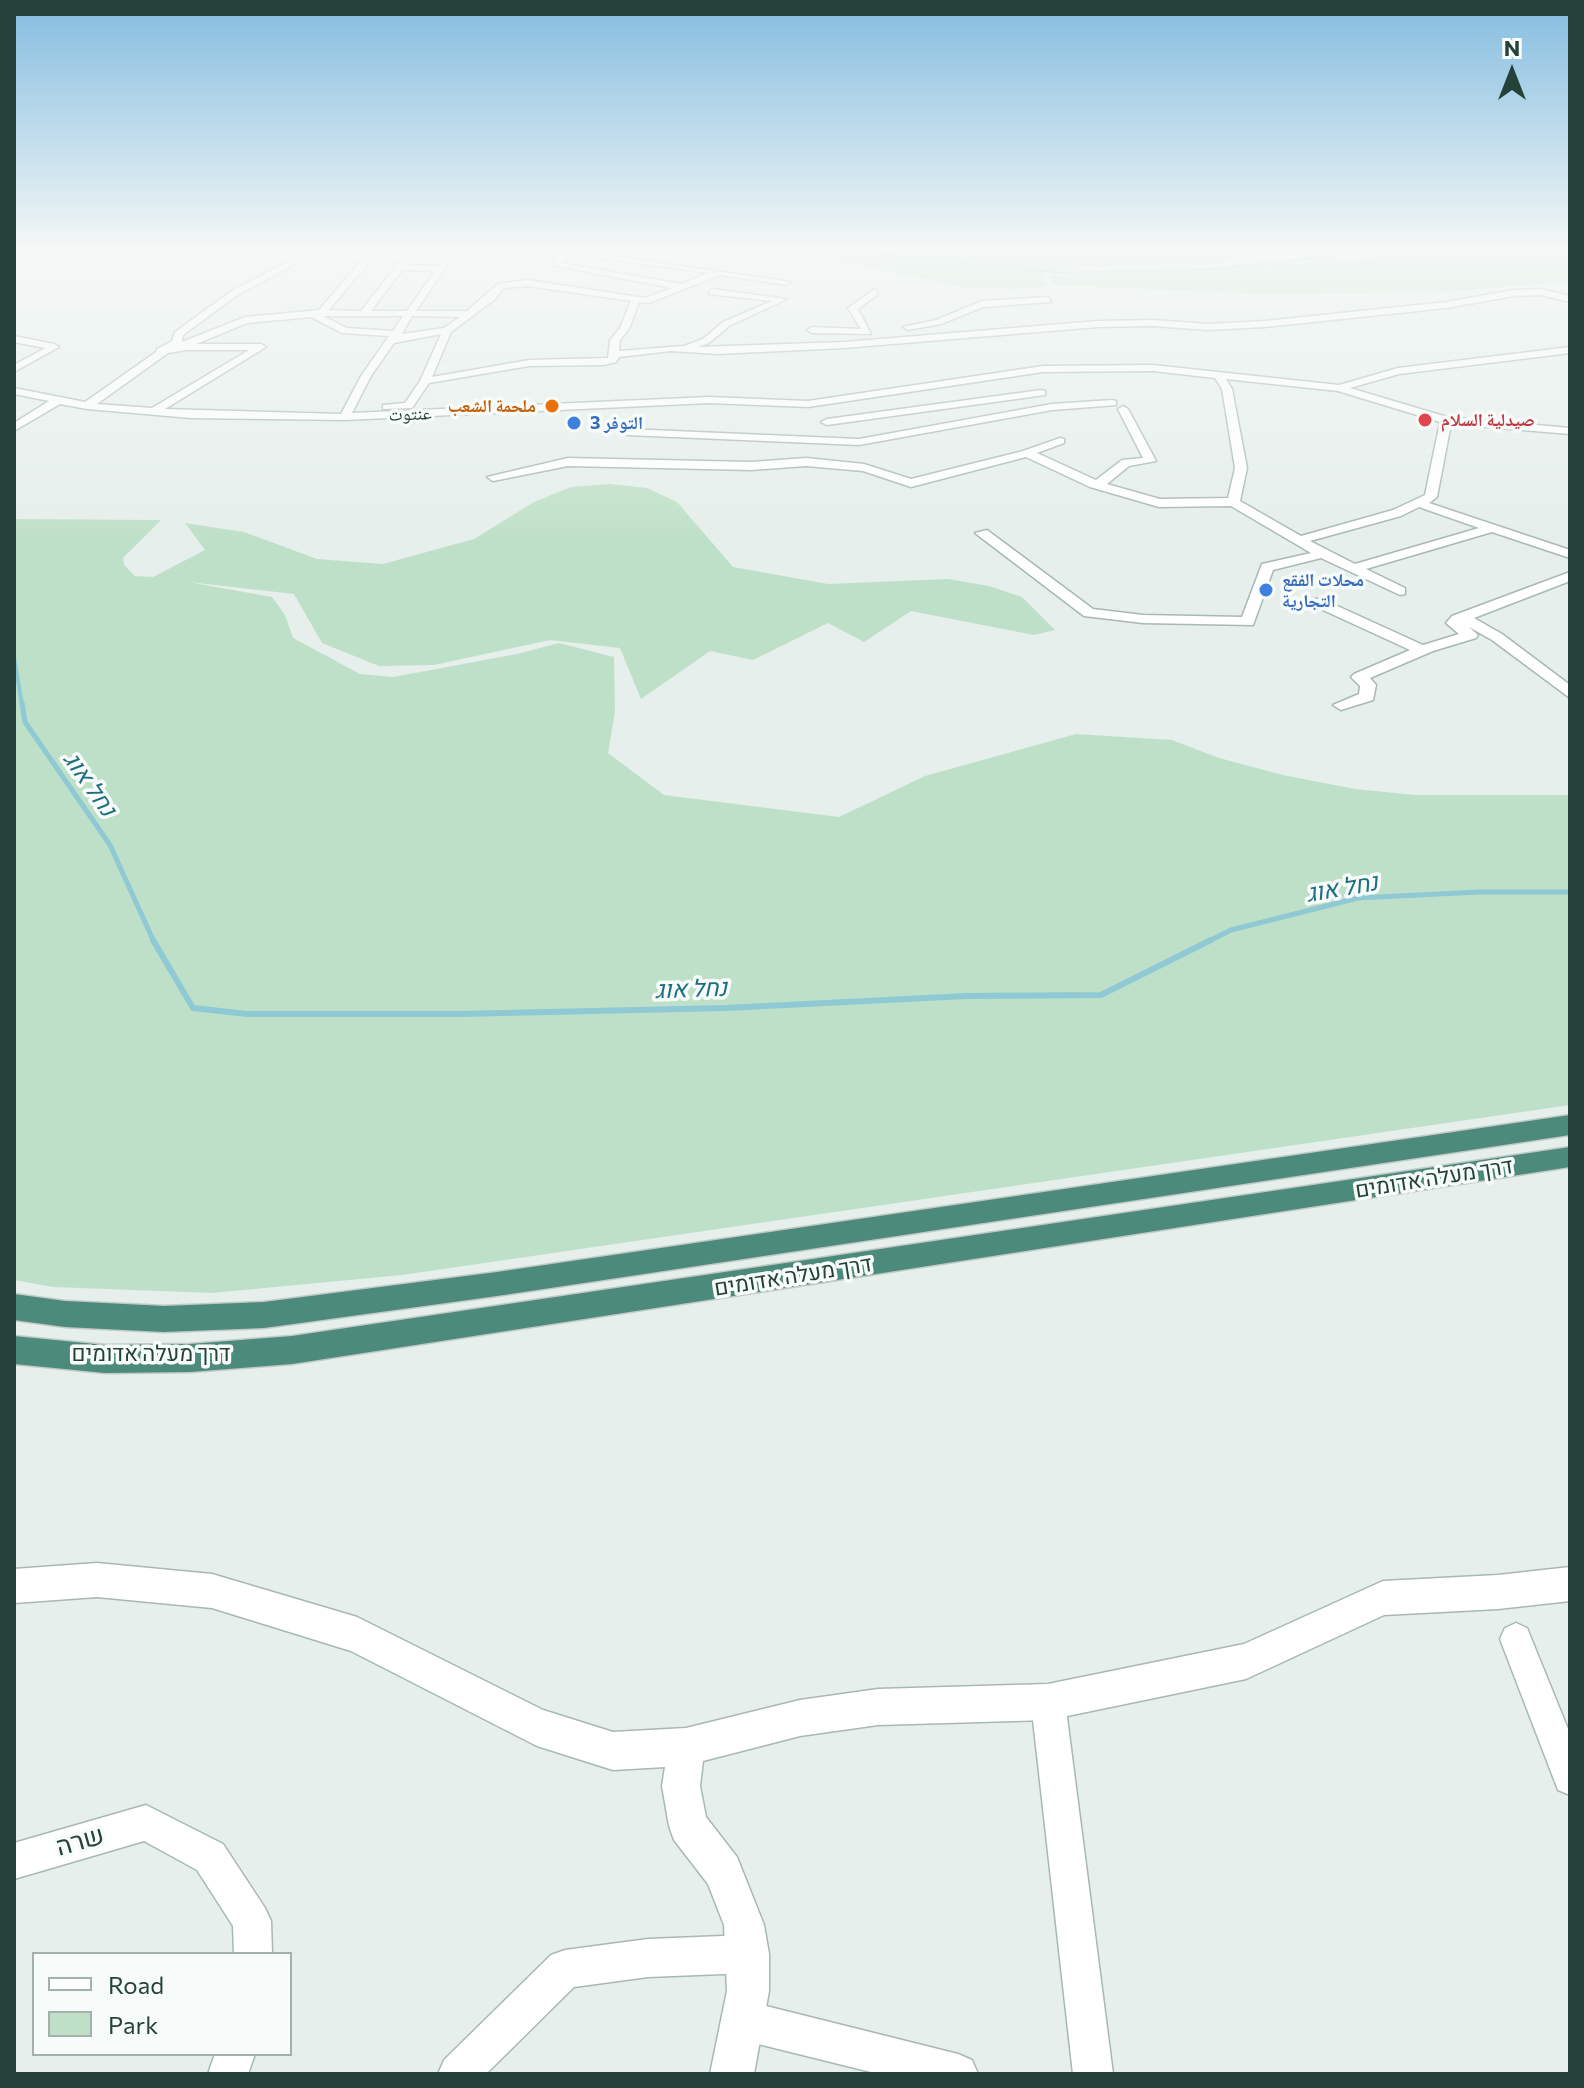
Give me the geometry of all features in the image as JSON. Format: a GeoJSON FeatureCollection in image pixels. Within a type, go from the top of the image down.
{"type":"FeatureCollection","features":[{"type":"Feature","properties":{"kind":"highway","name":"דרך מעלה אדומים"},"geometry":{"type":"LineString","coordinates":[[14,1307],[65,1314],[164,1319],[264,1315],[497,1284],[1570,1125]]}},
{"type":"Feature","properties":{"kind":"highway","name":"דרך מעלה אדומים"},"geometry":{"type":"LineString","coordinates":[[14,1350],[105,1359],[190,1358],[292,1350],[1570,1157]]}},
{"type":"Feature","properties":{"kind":"street"},"geometry":{"type":"LineString","coordinates":[[14,369],[54,347],[46,345]]}},
{"type":"Feature","properties":{"kind":"street"},"geometry":{"type":"LineString","coordinates":[[87,406],[171,345]]}},
{"type":"Feature","properties":{"kind":"street"},"geometry":{"type":"LineString","coordinates":[[160,351],[180,345]]}},
{"type":"Feature","properties":{"kind":"street"},"geometry":{"type":"LineString","coordinates":[[348,412],[366,376],[389,345]]}},
{"type":"Feature","properties":{"kind":"street"},"geometry":{"type":"LineString","coordinates":[[348,412],[408,406],[425,381],[441,345]]}},
{"type":"Feature","properties":{"kind":"street"},"geometry":{"type":"LineString","coordinates":[[614,345],[616,354]]}},
{"type":"Feature","properties":{"kind":"street"},"geometry":{"type":"LineString","coordinates":[[683,349],[693,345]]}},
{"type":"Feature","properties":{"kind":"street"},"geometry":{"type":"LineString","coordinates":[[616,354],[812,345]]}},
{"type":"Feature","properties":{"kind":"street"},"geometry":{"type":"LineString","coordinates":[[155,411],[261,347],[186,347],[160,351]]}},
{"type":"Feature","properties":{"kind":"street"},"geometry":{"type":"LineString","coordinates":[[1339,388],[1398,371],[1570,350]]}},
{"type":"Feature","properties":{"kind":"street"},"geometry":{"type":"LineString","coordinates":[[425,381],[529,363],[604,362],[612,360],[616,354]]}},
{"type":"Feature","properties":{"kind":"street","name":"عنتوت"},"geometry":{"type":"LineString","coordinates":[[14,391],[87,406],[242,417],[709,400],[808,404],[1043,369],[1153,368],[1339,388]]}},
{"type":"Feature","properties":{"kind":"street"},"geometry":{"type":"LineString","coordinates":[[1219,375],[1227,389],[1241,468],[1233,502]]}},
{"type":"Feature","properties":{"kind":"street"},"geometry":{"type":"LineString","coordinates":[[1339,388],[1446,420],[1570,431]]}},
{"type":"Feature","properties":{"kind":"street"},"geometry":{"type":"LineString","coordinates":[[827,422],[1041,393]]}},
{"type":"Feature","properties":{"kind":"street"},"geometry":{"type":"LineString","coordinates":[[14,421],[58,400]]}},
{"type":"Feature","properties":{"kind":"street"},"geometry":{"type":"LineString","coordinates":[[14,428],[58,400]]}},
{"type":"Feature","properties":{"kind":"street"},"geometry":{"type":"LineString","coordinates":[[808,404],[842,435],[843,442]]}},
{"type":"Feature","properties":{"kind":"street"},"geometry":{"type":"LineString","coordinates":[[627,432],[869,442],[1052,407],[1117,406],[1150,461],[1126,463],[1098,485]]}},
{"type":"Feature","properties":{"kind":"street"},"geometry":{"type":"LineString","coordinates":[[1300,540],[1397,513],[1431,497],[1446,420]]}},
{"type":"Feature","properties":{"kind":"street"},"geometry":{"type":"LineString","coordinates":[[799,440],[810,451],[806,462]]}},
{"type":"Feature","properties":{"kind":"street"},"geometry":{"type":"LineString","coordinates":[[493,477],[568,462],[751,466],[806,462],[864,468],[907,484],[1027,453],[1060,441]]}},
{"type":"Feature","properties":{"kind":"street"},"geometry":{"type":"LineString","coordinates":[[1027,453],[1098,485],[1159,503],[1233,502],[1323,554],[1400,591]]}},
{"type":"Feature","properties":{"kind":"street"},"geometry":{"type":"LineString","coordinates":[[1418,503],[1570,554]]}},
{"type":"Feature","properties":{"kind":"street"},"geometry":{"type":"LineString","coordinates":[[1353,569],[1493,528]]}},
{"type":"Feature","properties":{"kind":"street"},"geometry":{"type":"LineString","coordinates":[[982,533],[1089,613],[1143,619],[1248,622],[1267,567],[1323,554]]}},
{"type":"Feature","properties":{"kind":"street"},"geometry":{"type":"LineString","coordinates":[[1341,705],[1367,697],[1368,685],[1359,677],[1423,650],[1471,635],[1453,623],[1462,617],[1570,576]]}},
{"type":"Feature","properties":{"kind":"street"},"geometry":{"type":"LineString","coordinates":[[1317,602],[1423,650]]}},
{"type":"Feature","properties":{"kind":"street"},"geometry":{"type":"LineString","coordinates":[[1462,617],[1497,637],[1570,693]]}},
{"type":"Feature","properties":{"kind":"street"},"geometry":{"type":"LineString","coordinates":[[14,1586],[97,1580],[212,1591],[357,1635],[537,1727],[613,1751],[686,1747],[800,1718],[878,1707],[1048,1702],[1246,1661],[1383,1598],[1498,1592],[1570,1584]]}},
{"type":"Feature","properties":{"kind":"street"},"geometry":{"type":"LineString","coordinates":[[1516,1639],[1570,1778]]}},
{"type":"Feature","properties":{"kind":"street"},"geometry":{"type":"LineString","coordinates":[[1048,1702],[1093,2074]]}},
{"type":"Feature","properties":{"kind":"street"},"geometry":{"type":"LineString","coordinates":[[686,1747],[681,1786],[688,1826],[723,1871],[744,1925],[748,1991],[732,2074]]}},
{"type":"Feature","properties":{"kind":"street","name":"שרה"},"geometry":{"type":"LineString","coordinates":[[14,1861],[146,1823],[210,1857],[252,1921],[253,1952]]}},
{"type":"Feature","properties":{"kind":"street"},"geometry":{"type":"LineString","coordinates":[[458,2074],[565,1969],[648,1958],[748,1954]]}},
{"type":"Feature","properties":{"kind":"street"},"geometry":{"type":"LineString","coordinates":[[742,2020],[958,2074]]}},
{"type":"Feature","properties":{"kind":"green space"},"geometry":{"type":"Polygon","coordinates":[[[610,484],[647,488],[677,502],[733,567],[828,584],[948,579],[989,586],[1022,597],[1055,630],[1034,635],[911,611],[864,642],[828,623],[753,660],[710,651],[641,699],[620,648],[550,640],[434,665],[379,666],[322,643],[294,594],[188,582],[272,597],[285,615],[293,638],[360,674],[393,677],[559,643],[614,657],[615,712],[608,753],[664,795],[839,817],[925,776],[1076,734],[1172,740],[1219,758],[1355,789],[1415,795],[1570,795],[1570,1105],[402,1275],[212,1293],[53,1287],[14,1280],[14,519],[161,520],[123,558],[124,565],[135,576],[153,577],[205,550],[185,523],[244,532],[317,559],[383,564],[474,539],[534,502],[571,487],[610,484]]]}},
{"type":"Feature","properties":{"kind":"waterway","name":"נחל אוג"},"geometry":{"type":"LineString","coordinates":[[14,657],[22,705]]}},
{"type":"Feature","properties":{"kind":"waterway","name":"נחל אוג"},"geometry":{"type":"LineString","coordinates":[[22,703],[25,722],[110,845],[153,941]]}},
{"type":"Feature","properties":{"kind":"waterway","name":"נחל אוג"},"geometry":{"type":"LineString","coordinates":[[153,941],[193,1008],[247,1014],[459,1014],[725,1008],[967,996],[1101,995],[1231,930],[1358,898],[1479,892],[1570,892]]}},
{"type":"Feature","properties":{"kind":"place","name":"ملحمة الشعب"},"geometry":{"type":"Point","coordinates":[552,406]}},
{"type":"Feature","properties":{"kind":"place","name":"صيدلية السلام"},"geometry":{"type":"Point","coordinates":[1425,420]}},
{"type":"Feature","properties":{"kind":"place","name":"التوفر 3"},"geometry":{"type":"Point","coordinates":[574,423]}},
{"type":"Feature","properties":{"kind":"place","name":"محلات الفقع التجارية"},"geometry":{"type":"Point","coordinates":[1266,590]}}]}
